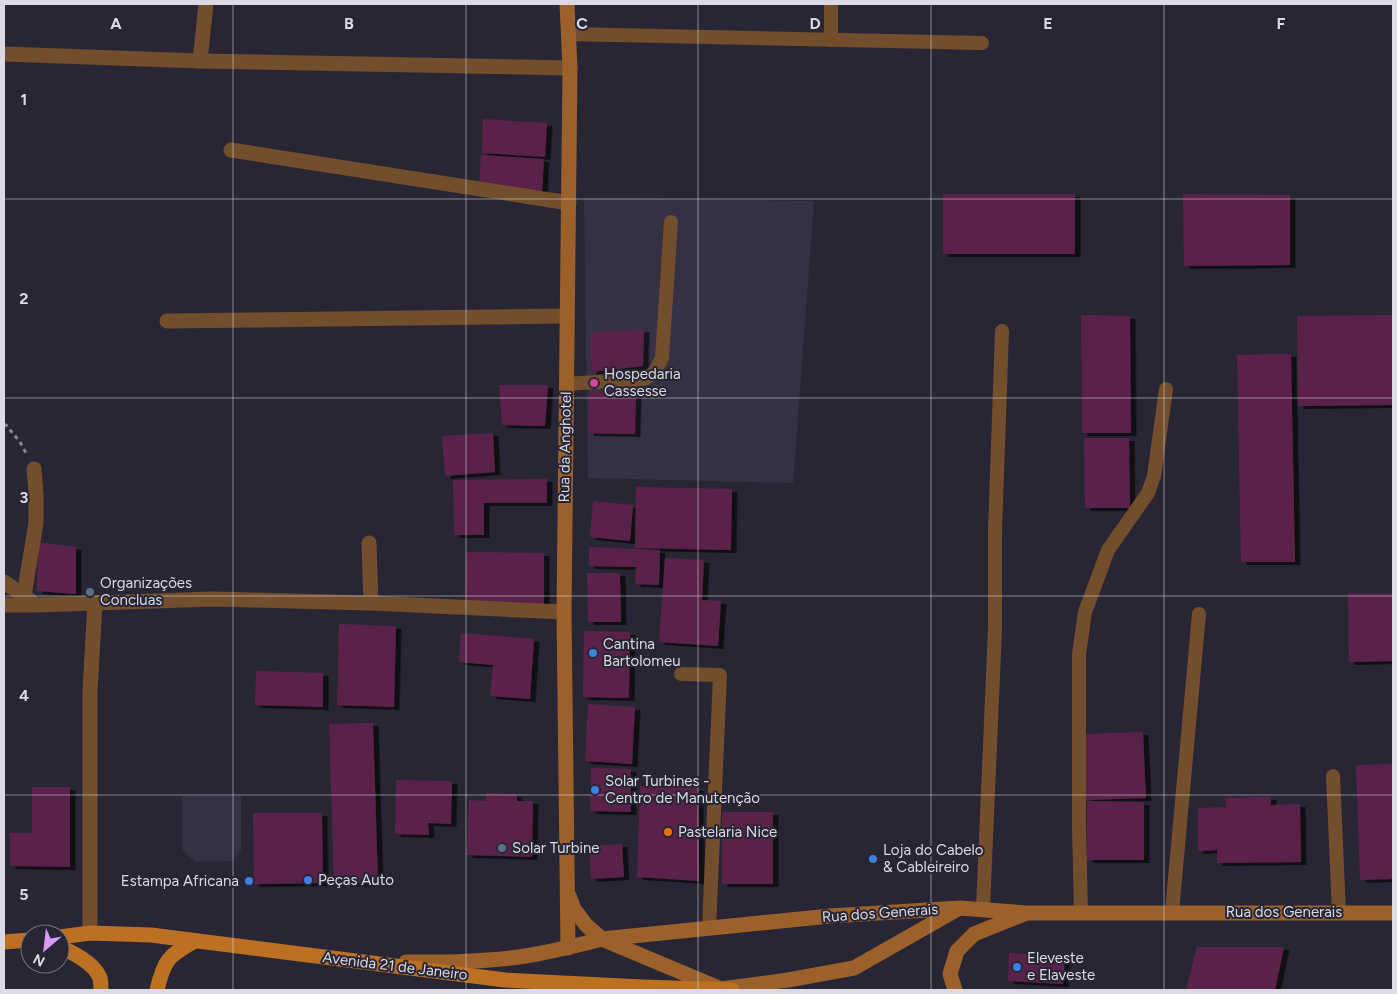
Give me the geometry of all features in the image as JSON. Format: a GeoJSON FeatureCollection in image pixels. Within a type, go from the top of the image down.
{"type":"FeatureCollection","features":[{"type":"Feature","properties":{"kind":"main road","name":"Avenida 21 de Janeiro"},"geometry":{"type":"LineString","coordinates":[[70,936],[90,933],[151,935],[505,980],[726,990]]}},
{"type":"Feature","properties":{"kind":"main road"},"geometry":{"type":"LineString","coordinates":[[4,942],[20,941]]}},
{"type":"Feature","properties":{"kind":"main road"},"geometry":{"type":"LineString","coordinates":[[157,990],[161,974],[168,959],[177,951],[195,941]]}},
{"type":"Feature","properties":{"kind":"main road"},"geometry":{"type":"LineString","coordinates":[[70,951],[92,966],[100,978],[101,990]]}},
{"type":"Feature","properties":{"kind":"street"},"geometry":{"type":"LineString","coordinates":[[200,61],[206,4]]}},
{"type":"Feature","properties":{"kind":"street","name":"Rua da Anghotel"},"geometry":{"type":"LineString","coordinates":[[567,4],[570,68],[564,612],[568,948]]}},
{"type":"Feature","properties":{"kind":"street"},"geometry":{"type":"LineString","coordinates":[[4,54],[200,61],[570,68]]}},
{"type":"Feature","properties":{"kind":"street"},"geometry":{"type":"LineString","coordinates":[[231,150],[569,204]]}},
{"type":"Feature","properties":{"kind":"street"},"geometry":{"type":"LineString","coordinates":[[168,321],[567,316]]}},
{"type":"Feature","properties":{"kind":"street"},"geometry":{"type":"LineString","coordinates":[[24,595],[36,523],[34,469]]}},
{"type":"Feature","properties":{"kind":"street"},"geometry":{"type":"LineString","coordinates":[[368,544],[371,603]]}},
{"type":"Feature","properties":{"kind":"street"},"geometry":{"type":"LineString","coordinates":[[4,582],[36,605]]}},
{"type":"Feature","properties":{"kind":"street"},"geometry":{"type":"LineString","coordinates":[[4,605],[213,599],[371,603],[564,612]]}},
{"type":"Feature","properties":{"kind":"street"},"geometry":{"type":"LineString","coordinates":[[90,933],[90,691],[95,603]]}},
{"type":"Feature","properties":{"kind":"street","name":"Rua da Anghotel"},"geometry":{"type":"LineString","coordinates":[[567,890],[574,909],[586,925],[602,939],[726,990]]}},
{"type":"Feature","properties":{"kind":"street"},"geometry":{"type":"LineString","coordinates":[[726,990],[854,968],[960,908]]}},
{"type":"Feature","properties":{"kind":"street","name":"Rua dos Generais"},"geometry":{"type":"LineString","coordinates":[[370,963],[470,962],[519,957],[568,948],[602,939],[830,916],[960,908],[1026,913],[1393,912]]}},
{"type":"Feature","properties":{"kind":"street"},"geometry":{"type":"LineString","coordinates":[[955,990],[950,974],[957,951],[974,934],[1026,913]]}},
{"type":"Feature","properties":{"kind":"lane"},"geometry":{"type":"LineString","coordinates":[[831,4],[831,40]]}},
{"type":"Feature","properties":{"kind":"lane"},"geometry":{"type":"LineString","coordinates":[[568,34],[982,43]]}},
{"type":"Feature","properties":{"kind":"lane"},"geometry":{"type":"LineString","coordinates":[[566,384],[644,379],[654,373],[662,358],[671,222]]}},
{"type":"Feature","properties":{"kind":"lane"},"geometry":{"type":"LineString","coordinates":[[983,909],[995,628],[995,532],[1002,331]]}},
{"type":"Feature","properties":{"kind":"lane"},"geometry":{"type":"LineString","coordinates":[[1081,912],[1079,654],[1085,612],[1108,550],[1148,493],[1154,476],[1166,389]]}},
{"type":"Feature","properties":{"kind":"lane"},"geometry":{"type":"LineString","coordinates":[[1172,912],[1198,614]]}},
{"type":"Feature","properties":{"kind":"lane"},"geometry":{"type":"LineString","coordinates":[[680,674],[720,675],[709,928]]}},
{"type":"Feature","properties":{"kind":"lane"},"geometry":{"type":"LineString","coordinates":[[1333,776],[1339,912]]}},
{"type":"Feature","properties":{"kind":"path"},"geometry":{"type":"LineString","coordinates":[[4,425],[20,442],[34,469]]}},
{"type":"Feature","properties":{"kind":"shaded area"},"geometry":{"type":"Polygon","coordinates":[[[584,198],[814,201],[793,483],[588,478],[584,198]]]}},
{"type":"Feature","properties":{"kind":"shaded area"},"geometry":{"type":"Polygon","coordinates":[[[182,796],[241,796],[241,851],[231,861],[195,862],[182,849],[182,796]]]}},
{"type":"Feature","properties":{"kind":"building"},"geometry":{"type":"Polygon","coordinates":[[[483,119],[547,123],[545,157],[482,153],[483,119]]]}},
{"type":"Feature","properties":{"kind":"building"},"geometry":{"type":"Polygon","coordinates":[[[481,155],[544,159],[542,193],[479,189],[481,155]]]}},
{"type":"Feature","properties":{"kind":"building"},"geometry":{"type":"Polygon","coordinates":[[[943,194],[1075,194],[1075,254],[943,254],[943,194]]]}},
{"type":"Feature","properties":{"kind":"building"},"geometry":{"type":"Polygon","coordinates":[[[1183,194],[1290,195],[1290,265],[1184,266],[1183,194]]]}},
{"type":"Feature","properties":{"kind":"building"},"geometry":{"type":"Polygon","coordinates":[[[1081,315],[1130,316],[1131,433],[1082,433],[1081,315]]]}},
{"type":"Feature","properties":{"kind":"building"},"geometry":{"type":"Polygon","coordinates":[[[1393,315],[1393,405],[1298,406],[1297,316],[1393,315]]]}},
{"type":"Feature","properties":{"kind":"building"},"geometry":{"type":"Polygon","coordinates":[[[644,329],[643,366],[591,372],[590,333],[644,329]]]}},
{"type":"Feature","properties":{"kind":"building"},"geometry":{"type":"Polygon","coordinates":[[[1291,354],[1295,562],[1241,562],[1237,355],[1291,354]]]}},
{"type":"Feature","properties":{"kind":"building"},"geometry":{"type":"Polygon","coordinates":[[[499,385],[548,385],[545,426],[502,425],[499,385]]]}},
{"type":"Feature","properties":{"kind":"building"},"geometry":{"type":"Polygon","coordinates":[[[589,391],[636,392],[635,434],[588,433],[589,391]]]}},
{"type":"Feature","properties":{"kind":"building"},"geometry":{"type":"Polygon","coordinates":[[[493,433],[495,472],[445,476],[442,436],[493,433]]]}},
{"type":"Feature","properties":{"kind":"building"},"geometry":{"type":"Polygon","coordinates":[[[1084,438],[1129,438],[1130,508],[1085,508],[1084,438]]]}},
{"type":"Feature","properties":{"kind":"building"},"geometry":{"type":"Polygon","coordinates":[[[547,479],[547,503],[484,503],[484,535],[454,535],[453,480],[547,479]]]}},
{"type":"Feature","properties":{"kind":"building"},"geometry":{"type":"Polygon","coordinates":[[[636,487],[732,489],[731,550],[635,548],[636,487]]]}},
{"type":"Feature","properties":{"kind":"building"},"geometry":{"type":"Polygon","coordinates":[[[593,501],[633,505],[630,541],[590,537],[593,501]]]}},
{"type":"Feature","properties":{"kind":"building"},"geometry":{"type":"Polygon","coordinates":[[[38,542],[76,547],[76,594],[37,591],[38,542]]]}},
{"type":"Feature","properties":{"kind":"building"},"geometry":{"type":"Polygon","coordinates":[[[589,547],[660,550],[659,585],[635,584],[636,567],[589,566],[589,547]]]}},
{"type":"Feature","properties":{"kind":"building"},"geometry":{"type":"Polygon","coordinates":[[[466,552],[544,553],[544,607],[465,606],[466,552]]]}},
{"type":"Feature","properties":{"kind":"building"},"geometry":{"type":"Polygon","coordinates":[[[665,558],[704,560],[702,600],[721,601],[718,646],[659,642],[665,558]]]}},
{"type":"Feature","properties":{"kind":"building"},"geometry":{"type":"Polygon","coordinates":[[[587,573],[620,573],[621,622],[588,622],[587,573]]]}},
{"type":"Feature","properties":{"kind":"building"},"geometry":{"type":"Polygon","coordinates":[[[1348,593],[1393,593],[1393,661],[1349,662],[1348,593]]]}},
{"type":"Feature","properties":{"kind":"building"},"geometry":{"type":"Polygon","coordinates":[[[339,624],[396,626],[394,707],[337,705],[339,624]]]}},
{"type":"Feature","properties":{"kind":"building"},"geometry":{"type":"Polygon","coordinates":[[[584,631],[630,632],[629,698],[583,697],[584,631]]]}},
{"type":"Feature","properties":{"kind":"building"},"geometry":{"type":"Polygon","coordinates":[[[461,633],[534,639],[530,699],[490,696],[493,665],[459,662],[461,633]]]}},
{"type":"Feature","properties":{"kind":"building"},"geometry":{"type":"Polygon","coordinates":[[[256,671],[323,673],[323,707],[255,705],[256,671]]]}},
{"type":"Feature","properties":{"kind":"building"},"geometry":{"type":"Polygon","coordinates":[[[588,704],[635,707],[632,764],[585,761],[588,704]]]}},
{"type":"Feature","properties":{"kind":"building"},"geometry":{"type":"Polygon","coordinates":[[[373,723],[378,883],[334,884],[329,724],[373,723]]]}},
{"type":"Feature","properties":{"kind":"building"},"geometry":{"type":"Polygon","coordinates":[[[1143,732],[1146,798],[1086,800],[1084,734],[1143,732]]]}},
{"type":"Feature","properties":{"kind":"building"},"geometry":{"type":"Polygon","coordinates":[[[1393,764],[1393,879],[1360,880],[1356,765],[1393,764]]]}},
{"type":"Feature","properties":{"kind":"building"},"geometry":{"type":"Polygon","coordinates":[[[591,768],[631,769],[631,812],[590,811],[591,768]]]}},
{"type":"Feature","properties":{"kind":"building"},"geometry":{"type":"Polygon","coordinates":[[[396,780],[452,781],[451,824],[428,823],[429,835],[395,834],[396,780]]]}},
{"type":"Feature","properties":{"kind":"building","name":"Pastelaria Nice"},"geometry":{"type":"Polygon","coordinates":[[[640,786],[698,788],[699,881],[637,877],[640,786]]]}},
{"type":"Feature","properties":{"kind":"building"},"geometry":{"type":"Polygon","coordinates":[[[32,787],[70,787],[70,867],[10,866],[10,833],[32,833],[32,787]]]}},
{"type":"Feature","properties":{"kind":"building"},"geometry":{"type":"Polygon","coordinates":[[[486,793],[517,794],[517,801],[533,801],[532,857],[467,855],[469,800],[486,801],[486,793]]]}},
{"type":"Feature","properties":{"kind":"building"},"geometry":{"type":"Polygon","coordinates":[[[1271,797],[1271,805],[1300,804],[1301,862],[1217,863],[1217,850],[1198,851],[1198,808],[1226,807],[1225,798],[1271,797]]]}},
{"type":"Feature","properties":{"kind":"building"},"geometry":{"type":"Polygon","coordinates":[[[1087,801],[1144,802],[1144,860],[1087,860],[1087,801]]]}},
{"type":"Feature","properties":{"kind":"building"},"geometry":{"type":"Polygon","coordinates":[[[722,812],[773,812],[773,884],[722,884],[722,812]]]}},
{"type":"Feature","properties":{"kind":"building"},"geometry":{"type":"Polygon","coordinates":[[[253,813],[322,813],[323,883],[254,884],[253,813]]]}},
{"type":"Feature","properties":{"kind":"building"},"geometry":{"type":"Polygon","coordinates":[[[622,844],[624,877],[591,879],[589,846],[622,844]]]}},
{"type":"Feature","properties":{"kind":"building"},"geometry":{"type":"Polygon","coordinates":[[[1197,947],[1284,947],[1275,990],[1186,990],[1197,947]]]}},
{"type":"Feature","properties":{"kind":"building"},"geometry":{"type":"Polygon","coordinates":[[[1009,953],[1065,957],[1063,984],[1008,981],[1009,953]]]}},
{"type":"Feature","properties":{"kind":"place","name":"Hospedaria Cassesse"},"geometry":{"type":"Point","coordinates":[594,383]}},
{"type":"Feature","properties":{"kind":"place","name":"Organizações Concluas"},"geometry":{"type":"Point","coordinates":[90,592]}},
{"type":"Feature","properties":{"kind":"place","name":"Cantina Bartolomeu"},"geometry":{"type":"Point","coordinates":[593,653]}},
{"type":"Feature","properties":{"kind":"place","name":"Solar Turbines - Centro de Manutenção"},"geometry":{"type":"Point","coordinates":[595,790]}},
{"type":"Feature","properties":{"kind":"place","name":"Pastelaria Nice"},"geometry":{"type":"Point","coordinates":[668,832]}},
{"type":"Feature","properties":{"kind":"place","name":"Solar Turbine"},"geometry":{"type":"Point","coordinates":[502,848]}},
{"type":"Feature","properties":{"kind":"place","name":"Loja do Cabelo & Cableireiro"},"geometry":{"type":"Point","coordinates":[873,859]}},
{"type":"Feature","properties":{"kind":"place","name":"Peças Auto"},"geometry":{"type":"Point","coordinates":[308,880]}},
{"type":"Feature","properties":{"kind":"place","name":"Estampa Africana"},"geometry":{"type":"Point","coordinates":[249,881]}},
{"type":"Feature","properties":{"kind":"place","name":"Eleveste e Elaveste"},"geometry":{"type":"Point","coordinates":[1017,967]}}]}
